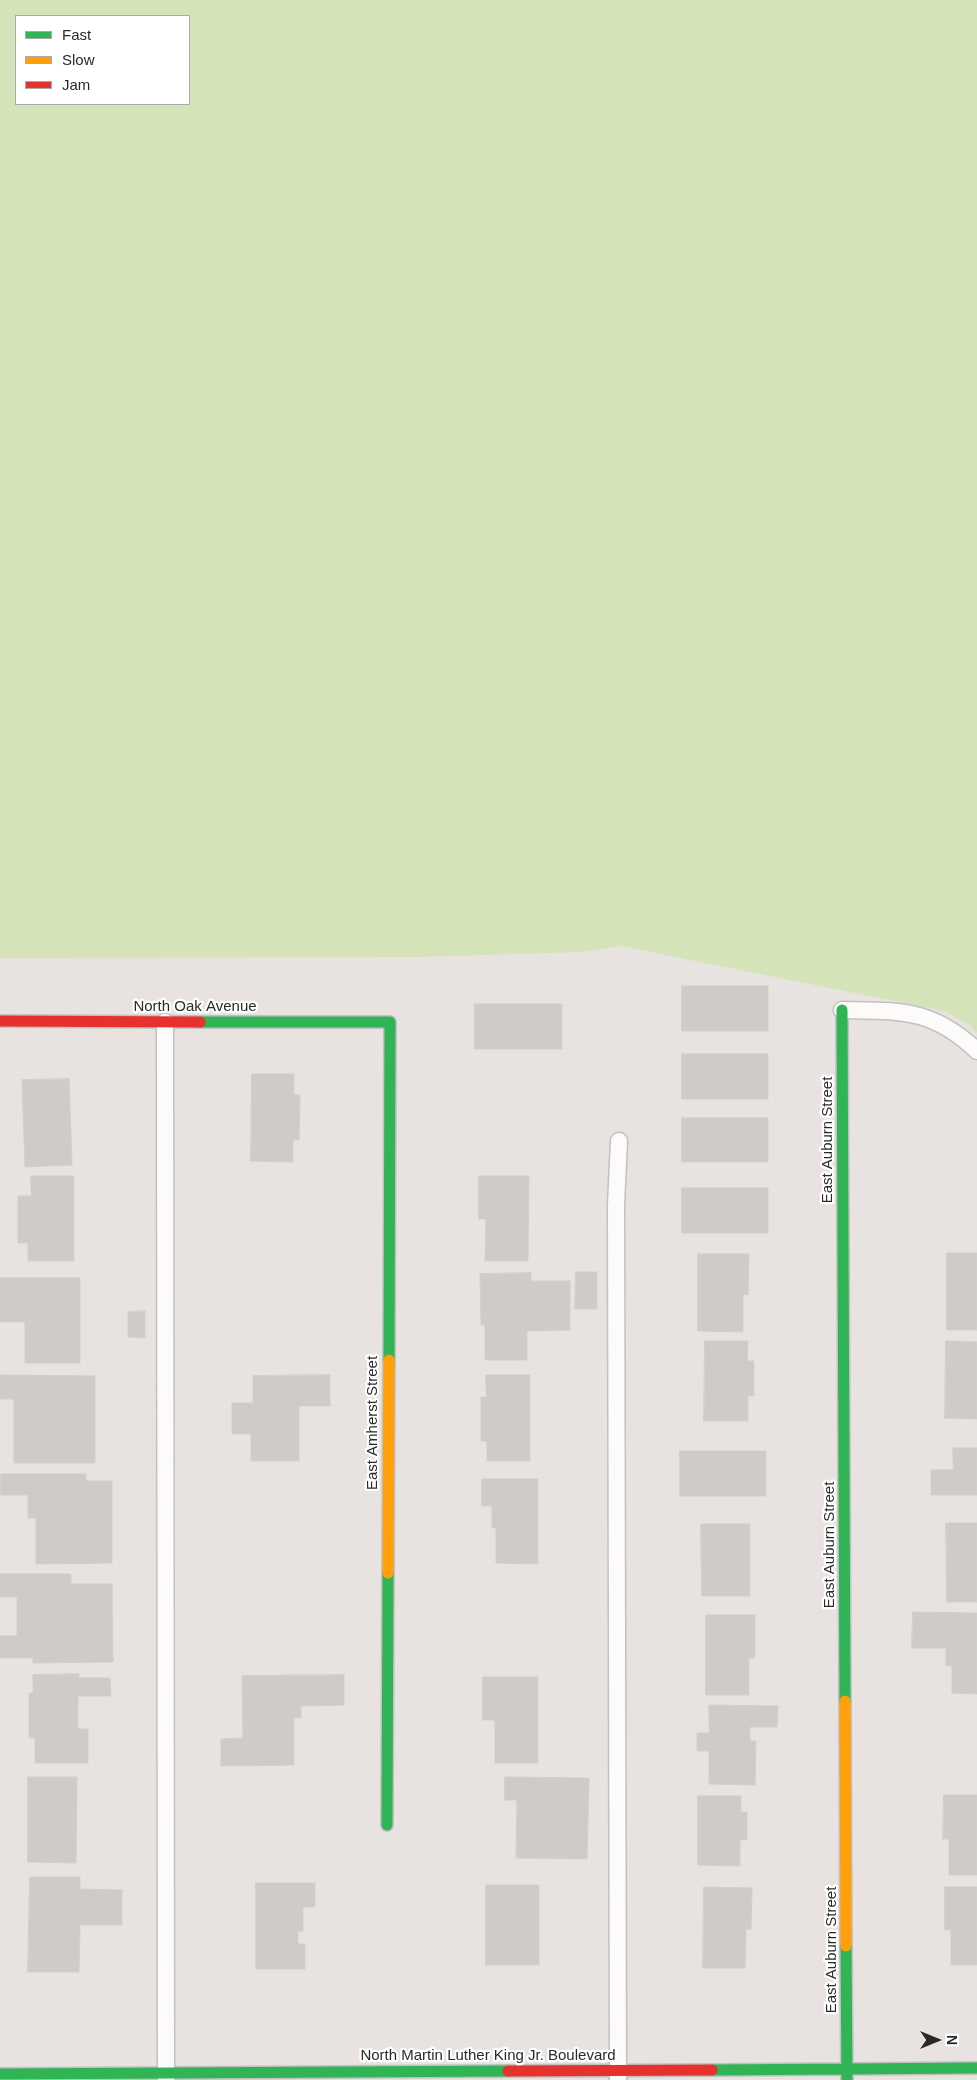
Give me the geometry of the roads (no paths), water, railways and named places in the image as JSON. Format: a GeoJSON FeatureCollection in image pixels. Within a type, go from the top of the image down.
{"type":"FeatureCollection","features":[{"type":"Feature","properties":{"kind":"street","name":"East Auburn Street"},"geometry":{"type":"LineString","coordinates":[[842,1010],[847,2075]]}},
{"type":"Feature","properties":{"kind":"street","name":"North Oak Avenue"},"geometry":{"type":"LineString","coordinates":[[0,1021],[390,1022]]}},
{"type":"Feature","properties":{"kind":"street","name":"East Amherst Street"},"geometry":{"type":"LineString","coordinates":[[387,1825],[390,1022]]}},
{"type":"Feature","properties":{"kind":"street","name":"North Martin Luther King Jr. Boulevard"},"geometry":{"type":"LineString","coordinates":[[0,2074],[166,2076],[847,2075],[977,2068]]}},
{"type":"Feature","properties":{"kind":"lane"},"geometry":{"type":"LineString","coordinates":[[842,1010],[900,1011],[934,1019],[963,1037],[977,1051]]}},
{"type":"Feature","properties":{"kind":"lane"},"geometry":{"type":"LineString","coordinates":[[165,1022],[166,2076]]}},
{"type":"Feature","properties":{"kind":"lane"},"geometry":{"type":"LineString","coordinates":[[618,2075],[616,1205],[619,1141]]}}]}
